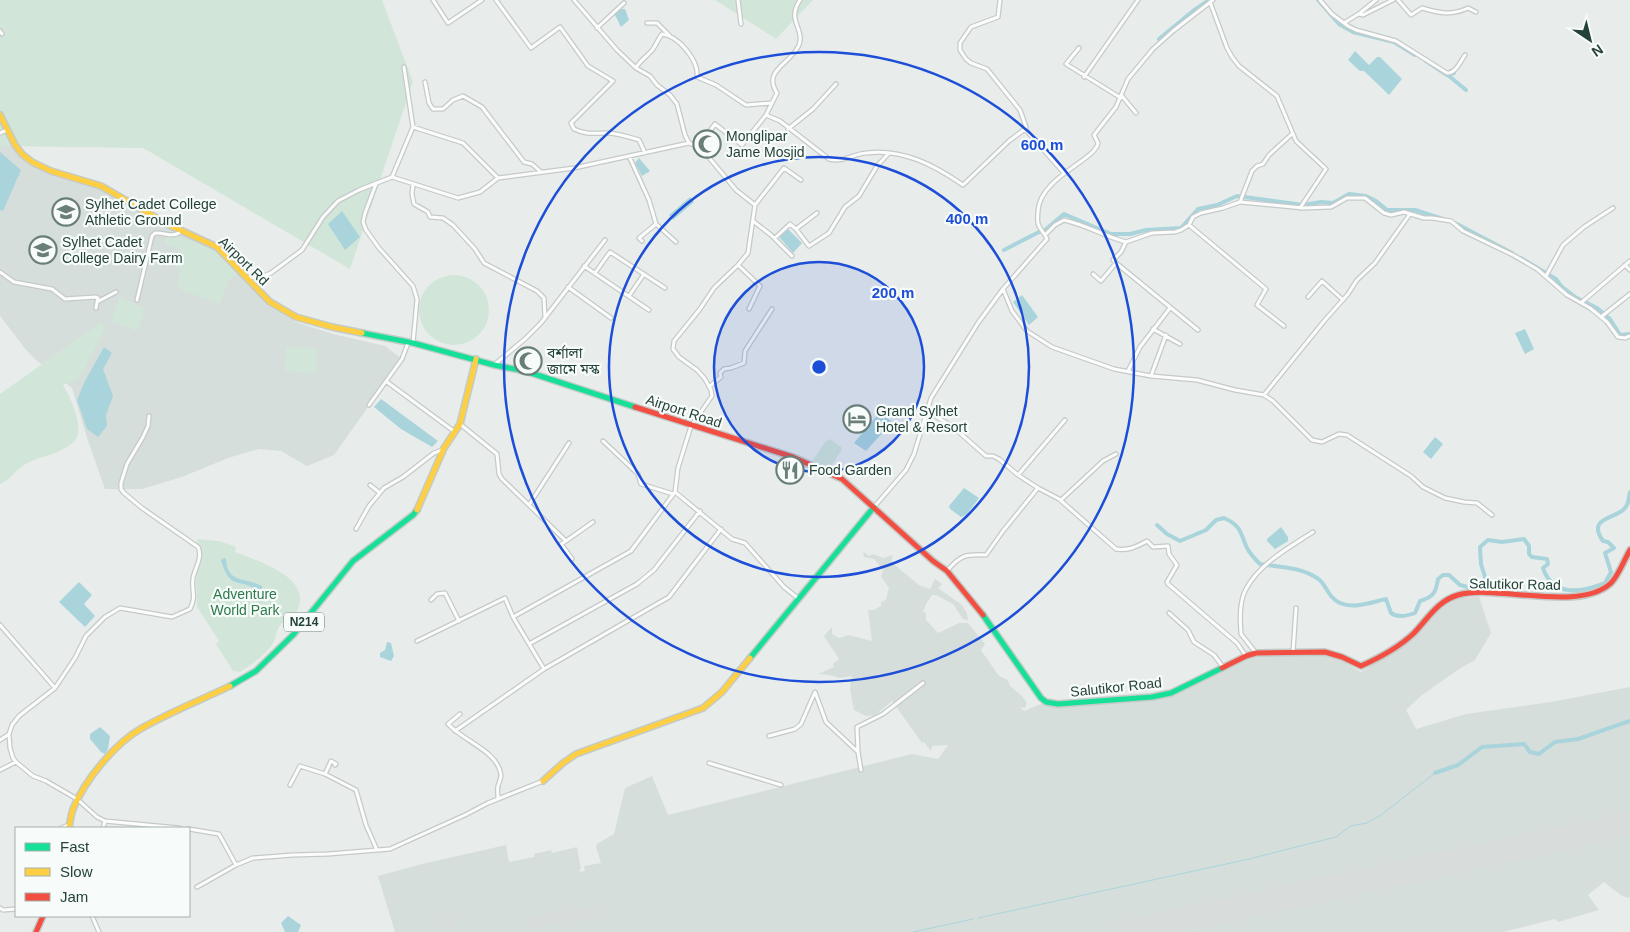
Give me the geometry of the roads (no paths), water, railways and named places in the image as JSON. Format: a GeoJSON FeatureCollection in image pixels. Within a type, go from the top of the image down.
{"type":"FeatureCollection","features":[{"type":"Feature","properties":{"kind":"main road","name":"Airport Rd"},"geometry":{"type":"LineString","coordinates":[[0,115],[15,145],[32,162],[51,171],[101,186],[138,209],[217,247],[270,302],[296,317],[332,327],[476,359]]}},
{"type":"Feature","properties":{"kind":"main road","name":"Airport Road"},"geometry":{"type":"LineString","coordinates":[[476,359],[543,377],[690,426],[779,452],[842,479],[874,507]]}},
{"type":"Feature","properties":{"kind":"main road","name":"N214"},"geometry":{"type":"LineString","coordinates":[[69,826],[77,799],[102,763],[135,732],[232,686],[256,671],[278,651],[305,621],[353,562],[413,515],[418,509],[444,448],[460,424],[476,359]]}},
{"type":"Feature","properties":{"kind":"main road","name":"Salutikor Road"},"geometry":{"type":"LineString","coordinates":[[874,507],[947,571],[972,600],[1041,698],[1046,702],[1058,704],[1161,695],[1180,689],[1246,656],[1256,653],[1325,652],[1361,666],[1404,641],[1441,602],[1457,594],[1575,596],[1588,594],[1606,588],[1614,582],[1630,550]]}},
{"type":"Feature","properties":{"kind":"main road"},"geometry":{"type":"LineString","coordinates":[[543,781],[576,754],[703,708],[722,692],[874,507]]}},
{"type":"Feature","properties":{"kind":"main road"},"geometry":{"type":"LineString","coordinates":[[36,932],[43,917]]}},
{"type":"Feature","properties":{"kind":"street"},"geometry":{"type":"LineString","coordinates":[[433,0],[448,23],[482,0]]}},
{"type":"Feature","properties":{"kind":"street"},"geometry":{"type":"LineString","coordinates":[[496,0],[531,48],[560,27],[588,66],[613,81],[571,123],[574,129],[593,135],[606,133],[623,135],[639,140],[645,152]]}},
{"type":"Feature","properties":{"kind":"street"},"geometry":{"type":"LineString","coordinates":[[574,0],[617,50],[636,68],[650,76],[657,85],[670,95],[677,104],[689,143]]}},
{"type":"Feature","properties":{"kind":"street"},"geometry":{"type":"LineString","coordinates":[[738,0],[741,24]]}},
{"type":"Feature","properties":{"kind":"street"},"geometry":{"type":"LineString","coordinates":[[698,147],[715,124],[742,145],[766,115],[777,93],[772,81],[773,74],[799,44],[799,35],[793,14],[794,8],[800,0]]}},
{"type":"Feature","properties":{"kind":"street"},"geometry":{"type":"LineString","coordinates":[[1000,0],[998,17],[971,27],[960,43],[960,50],[971,63],[987,69],[991,73],[1020,110],[1026,129],[1064,173]]}},
{"type":"Feature","properties":{"kind":"street"},"geometry":{"type":"LineString","coordinates":[[1084,76],[1138,0]]}},
{"type":"Feature","properties":{"kind":"street"},"geometry":{"type":"LineString","coordinates":[[1320,0],[1332,14],[1356,30],[1396,41],[1447,73],[1455,70],[1465,55]]}},
{"type":"Feature","properties":{"kind":"street"},"geometry":{"type":"LineString","coordinates":[[1344,22],[1376,0]]}},
{"type":"Feature","properties":{"kind":"street"},"geometry":{"type":"LineString","coordinates":[[1358,14],[1363,16],[1392,0]]}},
{"type":"Feature","properties":{"kind":"street"},"geometry":{"type":"LineString","coordinates":[[1398,0],[1411,15],[1422,8],[1444,14],[1459,12],[1468,8],[1476,12]]}},
{"type":"Feature","properties":{"kind":"street"},"geometry":{"type":"LineString","coordinates":[[874,507],[906,470],[914,454],[931,398],[978,323],[1003,289],[1047,239],[1046,234],[1038,223],[1038,205],[1049,186],[1096,150],[1098,143],[1094,134],[1121,97],[1128,79],[1153,50],[1173,31],[1211,1],[1227,48],[1232,57],[1239,66],[1277,96],[1291,126],[1292,134],[1326,169],[1301,206]]}},
{"type":"Feature","properties":{"kind":"street"},"geometry":{"type":"LineString","coordinates":[[597,28],[624,3]]}},
{"type":"Feature","properties":{"kind":"street"},"geometry":{"type":"LineString","coordinates":[[647,23],[656,23],[693,58],[698,70],[697,77],[716,85],[746,104],[772,103]]}},
{"type":"Feature","properties":{"kind":"street"},"geometry":{"type":"LineString","coordinates":[[636,68],[652,51],[657,39],[662,34],[669,35]]}},
{"type":"Feature","properties":{"kind":"street"},"geometry":{"type":"LineString","coordinates":[[1079,48],[1066,64],[1121,97],[1136,113]]}},
{"type":"Feature","properties":{"kind":"street"},"geometry":{"type":"LineString","coordinates":[[392,178],[413,127],[404,67]]}},
{"type":"Feature","properties":{"kind":"street"},"geometry":{"type":"LineString","coordinates":[[425,82],[429,103],[433,109],[443,109],[454,100],[464,96],[482,107],[524,162],[532,164],[541,172]]}},
{"type":"Feature","properties":{"kind":"street"},"geometry":{"type":"LineString","coordinates":[[788,129],[813,108],[836,84]]}},
{"type":"Feature","properties":{"kind":"street"},"geometry":{"type":"LineString","coordinates":[[766,115],[780,122],[825,158],[837,161],[865,153],[889,153],[926,162],[962,185],[1009,141],[1026,129]]}},
{"type":"Feature","properties":{"kind":"street"},"geometry":{"type":"LineString","coordinates":[[413,127],[463,144],[498,178]]}},
{"type":"Feature","properties":{"kind":"street"},"geometry":{"type":"LineString","coordinates":[[0,133],[7,130]]}},
{"type":"Feature","properties":{"kind":"street"},"geometry":{"type":"LineString","coordinates":[[1240,200],[1252,171],[1256,166],[1263,164],[1269,155],[1292,134]]}},
{"type":"Feature","properties":{"kind":"street"},"geometry":{"type":"LineString","coordinates":[[246,278],[261,277],[271,273],[302,250],[323,217],[338,201],[349,194],[392,178],[458,198],[480,192],[498,178],[574,168],[689,143],[701,148],[736,190],[755,206]]}},
{"type":"Feature","properties":{"kind":"street"},"geometry":{"type":"LineString","coordinates":[[775,238],[790,224],[810,246],[829,232],[845,207],[859,196],[874,171],[889,153]]}},
{"type":"Feature","properties":{"kind":"street"},"geometry":{"type":"LineString","coordinates":[[629,156],[649,200],[656,224],[676,242]]}},
{"type":"Feature","properties":{"kind":"street"},"geometry":{"type":"LineString","coordinates":[[513,618],[631,551],[674,493],[678,468],[690,426],[712,396],[709,387],[697,370],[679,357],[673,349],[674,340],[714,288],[748,253],[755,206],[784,168],[801,180]]}},
{"type":"Feature","properties":{"kind":"street"},"geometry":{"type":"LineString","coordinates":[[369,405],[387,382],[410,343],[417,299],[413,286],[380,248],[366,230],[363,222],[376,183]]}},
{"type":"Feature","properties":{"kind":"street"},"geometry":{"type":"LineString","coordinates":[[413,184],[414,204],[428,212],[430,217],[443,218],[453,225],[475,249],[484,263],[537,291],[544,298],[545,318]]}},
{"type":"Feature","properties":{"kind":"street"},"geometry":{"type":"LineString","coordinates":[[1046,234],[1055,225],[1064,220],[1082,224],[1106,237],[1126,242],[1152,233],[1175,232],[1189,225],[1193,217],[1201,213],[1223,208],[1240,200],[1331,207],[1342,200],[1355,197],[1365,198],[1384,213],[1391,215],[1404,212],[1424,218],[1451,222],[1463,231],[1513,255],[1546,276],[1567,295],[1582,302],[1601,317],[1618,338],[1630,336]]}},
{"type":"Feature","properties":{"kind":"street"},"geometry":{"type":"LineString","coordinates":[[1546,276],[1563,245],[1584,227],[1613,208]]}},
{"type":"Feature","properties":{"kind":"street"},"geometry":{"type":"LineString","coordinates":[[796,229],[817,213]]}},
{"type":"Feature","properties":{"kind":"street"},"geometry":{"type":"LineString","coordinates":[[1264,395],[1324,320],[1343,300],[1357,280],[1375,263],[1410,214]]}},
{"type":"Feature","properties":{"kind":"street"},"geometry":{"type":"LineString","coordinates":[[753,221],[775,238],[792,256]]}},
{"type":"Feature","properties":{"kind":"street"},"geometry":{"type":"LineString","coordinates":[[642,241],[639,238],[656,224]]}},
{"type":"Feature","properties":{"kind":"street"},"geometry":{"type":"LineString","coordinates":[[1189,225],[1266,289],[1257,305],[1284,326]]}},
{"type":"Feature","properties":{"kind":"street"},"geometry":{"type":"LineString","coordinates":[[137,300],[152,236],[158,232],[174,235],[182,231]]}},
{"type":"Feature","properties":{"kind":"street"},"geometry":{"type":"LineString","coordinates":[[494,365],[526,338],[545,318],[605,240]]}},
{"type":"Feature","properties":{"kind":"street"},"geometry":{"type":"LineString","coordinates":[[1126,242],[1121,252],[1113,260],[1198,330]]}},
{"type":"Feature","properties":{"kind":"street"},"geometry":{"type":"LineString","coordinates":[[595,273],[610,252],[665,288]]}},
{"type":"Feature","properties":{"kind":"street"},"geometry":{"type":"LineString","coordinates":[[1582,302],[1630,261]]}},
{"type":"Feature","properties":{"kind":"street"},"geometry":{"type":"LineString","coordinates":[[1093,274],[1102,281],[1116,263]]}},
{"type":"Feature","properties":{"kind":"street"},"geometry":{"type":"LineString","coordinates":[[738,265],[760,286],[749,309]]}},
{"type":"Feature","properties":{"kind":"street"},"geometry":{"type":"LineString","coordinates":[[1626,265],[1630,270]]}},
{"type":"Feature","properties":{"kind":"street"},"geometry":{"type":"LineString","coordinates":[[584,266],[649,310]]}},
{"type":"Feature","properties":{"kind":"street"},"geometry":{"type":"LineString","coordinates":[[0,272],[14,282],[52,290],[65,299],[96,297],[98,298],[96,308]]}},
{"type":"Feature","properties":{"kind":"street"},"geometry":{"type":"LineString","coordinates":[[629,296],[644,274]]}},
{"type":"Feature","properties":{"kind":"street"},"geometry":{"type":"LineString","coordinates":[[1308,297],[1322,281],[1343,300]]}},
{"type":"Feature","properties":{"kind":"street"},"geometry":{"type":"LineString","coordinates":[[568,287],[611,318]]}},
{"type":"Feature","properties":{"kind":"street"},"geometry":{"type":"LineString","coordinates":[[1003,289],[1012,311],[1027,331],[1052,347],[1114,369],[1151,376],[1198,380],[1264,395],[1273,401],[1312,440],[1322,442],[1339,434],[1346,435],[1411,476],[1423,487],[1445,498],[1477,503],[1492,515]]}},
{"type":"Feature","properties":{"kind":"street"},"geometry":{"type":"LineString","coordinates":[[97,302],[116,292]]}},
{"type":"Feature","properties":{"kind":"street"},"geometry":{"type":"LineString","coordinates":[[1601,317],[1630,294]]}},
{"type":"Feature","properties":{"kind":"street"},"geometry":{"type":"LineString","coordinates":[[1128,371],[1140,347],[1170,308]]}},
{"type":"Feature","properties":{"kind":"street"},"geometry":{"type":"LineString","coordinates":[[709,387],[721,377],[720,373],[724,369],[744,363],[745,351],[772,309]]}},
{"type":"Feature","properties":{"kind":"street"},"geometry":{"type":"LineString","coordinates":[[1154,329],[1180,344]]}},
{"type":"Feature","properties":{"kind":"street"},"geometry":{"type":"LineString","coordinates":[[1151,376],[1166,335]]}},
{"type":"Feature","properties":{"kind":"street"},"geometry":{"type":"LineString","coordinates":[[387,382],[456,432]]}},
{"type":"Feature","properties":{"kind":"street"},"geometry":{"type":"LineString","coordinates":[[927,411],[953,427],[986,456],[993,456],[999,459],[1018,476],[1061,500],[1116,549],[1132,548],[1147,541],[1153,547],[1168,546],[1169,554],[1177,565],[1167,582],[1168,584],[1232,639],[1246,656]]}},
{"type":"Feature","properties":{"kind":"street"},"geometry":{"type":"LineString","coordinates":[[149,416],[144,436],[127,464],[121,489],[124,494],[142,508],[200,550],[193,577],[194,602],[190,609],[172,617],[120,608],[105,617],[86,636],[76,658],[55,688],[19,716],[12,725],[9,734],[10,748],[16,762],[33,776],[77,799],[97,817],[105,820],[169,827]]}},
{"type":"Feature","properties":{"kind":"street"},"geometry":{"type":"LineString","coordinates":[[1018,476],[1066,420]]}},
{"type":"Feature","properties":{"kind":"street"},"geometry":{"type":"LineString","coordinates":[[460,424],[497,454],[499,474],[502,479],[566,541]]}},
{"type":"Feature","properties":{"kind":"street"},"geometry":{"type":"LineString","coordinates":[[603,441],[638,474],[641,484],[674,493],[700,511],[732,539],[745,543],[784,587],[799,598]]}},
{"type":"Feature","properties":{"kind":"street"},"geometry":{"type":"LineString","coordinates":[[529,505],[569,443]]}},
{"type":"Feature","properties":{"kind":"street"},"geometry":{"type":"LineString","coordinates":[[356,529],[369,506],[388,485],[403,477],[434,453],[444,448]]}},
{"type":"Feature","properties":{"kind":"street"},"geometry":{"type":"LineString","coordinates":[[1061,500],[1103,461],[1116,454]]}},
{"type":"Feature","properties":{"kind":"street"},"geometry":{"type":"LineString","coordinates":[[370,485],[380,493]]}},
{"type":"Feature","properties":{"kind":"street"},"geometry":{"type":"LineString","coordinates":[[947,571],[952,564],[963,556],[970,554],[986,555],[1038,488]]}},
{"type":"Feature","properties":{"kind":"street"},"geometry":{"type":"LineString","coordinates":[[529,644],[637,584],[654,570],[700,511]]}},
{"type":"Feature","properties":{"kind":"street"},"geometry":{"type":"LineString","coordinates":[[572,559],[561,544],[594,522]]}},
{"type":"Feature","properties":{"kind":"street"},"geometry":{"type":"LineString","coordinates":[[455,731],[544,669],[669,597],[721,529]]}},
{"type":"Feature","properties":{"kind":"street"},"geometry":{"type":"LineString","coordinates":[[1256,653],[1241,634],[1240,624],[1245,590],[1260,568],[1313,532]]}},
{"type":"Feature","properties":{"kind":"street"},"geometry":{"type":"LineString","coordinates":[[431,600],[437,594],[446,593],[459,621]]}},
{"type":"Feature","properties":{"kind":"street"},"geometry":{"type":"LineString","coordinates":[[417,641],[505,598],[513,618],[544,669]]}},
{"type":"Feature","properties":{"kind":"street"},"geometry":{"type":"LineString","coordinates":[[1293,652],[1296,608]]}},
{"type":"Feature","properties":{"kind":"street"},"geometry":{"type":"LineString","coordinates":[[1169,613],[1188,630],[1194,642],[1214,655],[1223,667]]}},
{"type":"Feature","properties":{"kind":"street"},"geometry":{"type":"LineString","coordinates":[[0,625],[55,688]]}},
{"type":"Feature","properties":{"kind":"street"},"geometry":{"type":"LineString","coordinates":[[861,770],[858,752],[858,726],[883,714],[923,683]]}},
{"type":"Feature","properties":{"kind":"street"},"geometry":{"type":"LineString","coordinates":[[769,736],[795,729],[801,724],[815,692],[826,722],[858,752]]}},
{"type":"Feature","properties":{"kind":"street"},"geometry":{"type":"LineString","coordinates":[[460,714],[448,724],[455,731],[494,757],[501,777],[498,787],[498,798]]}},
{"type":"Feature","properties":{"kind":"street"},"geometry":{"type":"LineString","coordinates":[[0,740],[9,734]]}},
{"type":"Feature","properties":{"kind":"street"},"geometry":{"type":"LineString","coordinates":[[325,774],[330,761],[335,765]]}},
{"type":"Feature","properties":{"kind":"street"},"geometry":{"type":"LineString","coordinates":[[0,770],[16,762]]}},
{"type":"Feature","properties":{"kind":"street"},"geometry":{"type":"LineString","coordinates":[[709,763],[782,785]]}},
{"type":"Feature","properties":{"kind":"street"},"geometry":{"type":"LineString","coordinates":[[290,785],[300,766],[325,774],[356,790],[366,824],[377,850]]}},
{"type":"Feature","properties":{"kind":"street"},"geometry":{"type":"LineString","coordinates":[[197,887],[236,865],[253,858],[377,850],[398,846],[498,798],[543,781]]}},
{"type":"Feature","properties":{"kind":"street"},"geometry":{"type":"LineString","coordinates":[[103,827],[105,820]]}},
{"type":"Feature","properties":{"kind":"street"},"geometry":{"type":"LineString","coordinates":[[190,829],[219,834],[236,865]]}},
{"type":"Feature","properties":{"kind":"street"},"geometry":{"type":"LineString","coordinates":[[0,908],[3,910],[15,909]]}},
{"type":"Feature","properties":{"kind":"street"},"geometry":{"type":"LineString","coordinates":[[92,917],[99,932]]}},
{"type":"Feature","properties":{"kind":"water"},"geometry":{"type":"Polygon","coordinates":[[[620,9],[625,9],[629,20],[621,27],[614,13],[620,9]]]}},
{"type":"Feature","properties":{"kind":"water"},"geometry":{"type":"Polygon","coordinates":[[[1355,51],[1369,65],[1377,57],[1380,57],[1402,79],[1389,95],[1364,71],[1360,71],[1348,60],[1355,51]]]}},
{"type":"Feature","properties":{"kind":"water"},"geometry":{"type":"Polygon","coordinates":[[[0,152],[21,170],[3,211],[0,210],[0,152]]]}},
{"type":"Feature","properties":{"kind":"water"},"geometry":{"type":"Polygon","coordinates":[[[639,158],[650,171],[642,176],[635,163],[639,158]]]}},
{"type":"Feature","properties":{"kind":"water"},"geometry":{"type":"Polygon","coordinates":[[[690,197],[694,202],[673,220],[669,215],[690,197]]]}},
{"type":"Feature","properties":{"kind":"water"},"geometry":{"type":"Polygon","coordinates":[[[342,211],[360,237],[345,250],[328,224],[342,211]]]}},
{"type":"Feature","properties":{"kind":"water"},"geometry":{"type":"Polygon","coordinates":[[[788,229],[802,243],[793,253],[779,237],[788,229]]]}},
{"type":"Feature","properties":{"kind":"water"},"geometry":{"type":"Polygon","coordinates":[[[1022,295],[1038,317],[1029,325],[1013,302],[1022,295]]]}},
{"type":"Feature","properties":{"kind":"water"},"geometry":{"type":"Polygon","coordinates":[[[1525,329],[1534,349],[1525,354],[1515,333],[1525,329]]]}},
{"type":"Feature","properties":{"kind":"water"},"geometry":{"type":"Polygon","coordinates":[[[104,347],[112,353],[103,369],[113,396],[106,415],[107,426],[98,437],[87,429],[77,400],[104,347]]]}},
{"type":"Feature","properties":{"kind":"water"},"geometry":{"type":"Polygon","coordinates":[[[381,399],[438,441],[432,447],[401,429],[374,407],[381,399]]]}},
{"type":"Feature","properties":{"kind":"water"},"geometry":{"type":"Polygon","coordinates":[[[880,412],[892,422],[866,451],[854,443],[880,412]]]}},
{"type":"Feature","properties":{"kind":"water"},"geometry":{"type":"Polygon","coordinates":[[[1435,437],[1443,444],[1431,459],[1423,452],[1435,437]]]}},
{"type":"Feature","properties":{"kind":"water"},"geometry":{"type":"Polygon","coordinates":[[[964,488],[979,498],[967,514],[961,517],[950,509],[949,506],[964,488]]]}},
{"type":"Feature","properties":{"kind":"water"},"geometry":{"type":"Polygon","coordinates":[[[1281,527],[1288,537],[1288,541],[1275,549],[1267,539],[1281,527]]]}},
{"type":"Feature","properties":{"kind":"water"},"geometry":{"type":"Polygon","coordinates":[[[224,558],[230,572],[238,579],[262,586],[264,602],[260,602],[258,591],[228,577],[221,560],[224,558]]]}},
{"type":"Feature","properties":{"kind":"water"},"geometry":{"type":"Polygon","coordinates":[[[79,582],[92,595],[84,604],[95,616],[85,627],[59,602],[79,582]]]}},
{"type":"Feature","properties":{"kind":"water"},"geometry":{"type":"Polygon","coordinates":[[[387,642],[391,643],[394,656],[391,661],[380,657],[380,653],[385,650],[387,642]]]}},
{"type":"Feature","properties":{"kind":"water"},"geometry":{"type":"Polygon","coordinates":[[[100,727],[110,736],[108,749],[105,754],[90,739],[90,734],[100,727]]]}},
{"type":"Feature","properties":{"kind":"water"},"geometry":{"type":"Polygon","coordinates":[[[288,916],[301,925],[298,932],[285,932],[281,923],[288,916]]]}},
{"type":"Feature","properties":{"kind":"waterway"},"geometry":{"type":"LineString","coordinates":[[1159,39],[1209,0]]}},
{"type":"Feature","properties":{"kind":"waterway"},"geometry":{"type":"LineString","coordinates":[[1318,0],[1339,24],[1353,32],[1394,42],[1415,55]]}},
{"type":"Feature","properties":{"kind":"waterway"},"geometry":{"type":"LineString","coordinates":[[1426,61],[1447,75],[1454,73]]}},
{"type":"Feature","properties":{"kind":"waterway"},"geometry":{"type":"LineString","coordinates":[[1449,76],[1466,90]]}},
{"type":"Feature","properties":{"kind":"waterway"},"geometry":{"type":"LineString","coordinates":[[1045,230],[1064,214],[1111,234],[1130,234],[1146,230],[1181,228],[1198,209],[1217,205],[1237,196],[1303,205],[1321,202],[1333,203],[1349,194],[1366,196],[1387,210],[1415,210],[1443,219]]}},
{"type":"Feature","properties":{"kind":"waterway"},"geometry":{"type":"LineString","coordinates":[[1455,223],[1512,253]]}},
{"type":"Feature","properties":{"kind":"waterway"},"geometry":{"type":"LineString","coordinates":[[1004,250],[1041,231]]}},
{"type":"Feature","properties":{"kind":"waterway"},"geometry":{"type":"LineString","coordinates":[[1521,258],[1556,279],[1561,286],[1575,297],[1597,308],[1610,319],[1620,335],[1630,334]]}},
{"type":"Feature","properties":{"kind":"waterway"},"geometry":{"type":"LineString","coordinates":[[1157,525],[1167,534],[1180,541],[1206,530],[1216,520],[1224,518],[1237,527],[1248,550],[1260,564],[1289,568],[1310,574],[1323,584],[1331,596],[1343,604],[1357,605],[1386,599],[1391,613],[1403,616],[1415,613],[1420,601],[1434,593],[1438,579],[1443,575],[1449,575],[1460,585],[1481,587],[1485,579],[1481,564],[1480,547],[1488,540],[1502,542],[1524,539],[1529,546],[1529,554],[1532,557],[1547,559],[1548,564],[1543,568],[1548,578],[1561,588],[1569,590],[1587,589],[1605,583],[1611,572],[1605,553],[1614,548],[1608,542],[1603,541],[1598,528],[1603,520],[1619,513],[1625,508],[1630,492]]}},
{"type":"Feature","properties":{"kind":"waterway"},"geometry":{"type":"LineString","coordinates":[[1435,773],[1458,765],[1482,747],[1524,744],[1530,752],[1539,754],[1555,742],[1578,739],[1630,721]]}},
{"type":"Feature","properties":{"kind":"waterway"},"geometry":{"type":"LineString","coordinates":[[978,918],[1249,859],[1336,837],[1350,826],[1367,823],[1381,815],[1435,773]]}},
{"type":"Feature","properties":{"kind":"waterway"},"geometry":{"type":"LineString","coordinates":[[913,932],[973,919]]}},
{"type":"Feature","properties":{"kind":"place","name":"Monglipar Jame Mosjid"},"geometry":{"type":"Point","coordinates":[707,144]}},
{"type":"Feature","properties":{"kind":"place","name":"Sylhet Cadet College Athletic Ground"},"geometry":{"type":"Point","coordinates":[66,212]}},
{"type":"Feature","properties":{"kind":"place","name":"Sylhet Cadet College Dairy Farm"},"geometry":{"type":"Point","coordinates":[43,250]}},
{"type":"Feature","properties":{"kind":"place","name":"বর্শালা জামে মস্ক"},"geometry":{"type":"Point","coordinates":[528,361]}},
{"type":"Feature","properties":{"kind":"place","name":"Grand Sylhet Hotel & Resort"},"geometry":{"type":"Point","coordinates":[857,419]}},
{"type":"Feature","properties":{"kind":"place","name":"Food Garden"},"geometry":{"type":"Point","coordinates":[790,470]}},
{"type":"Feature","properties":{"kind":"park label","name":"Adventure World Park"},"geometry":{"type":"Point","coordinates":[245,602]}}]}
